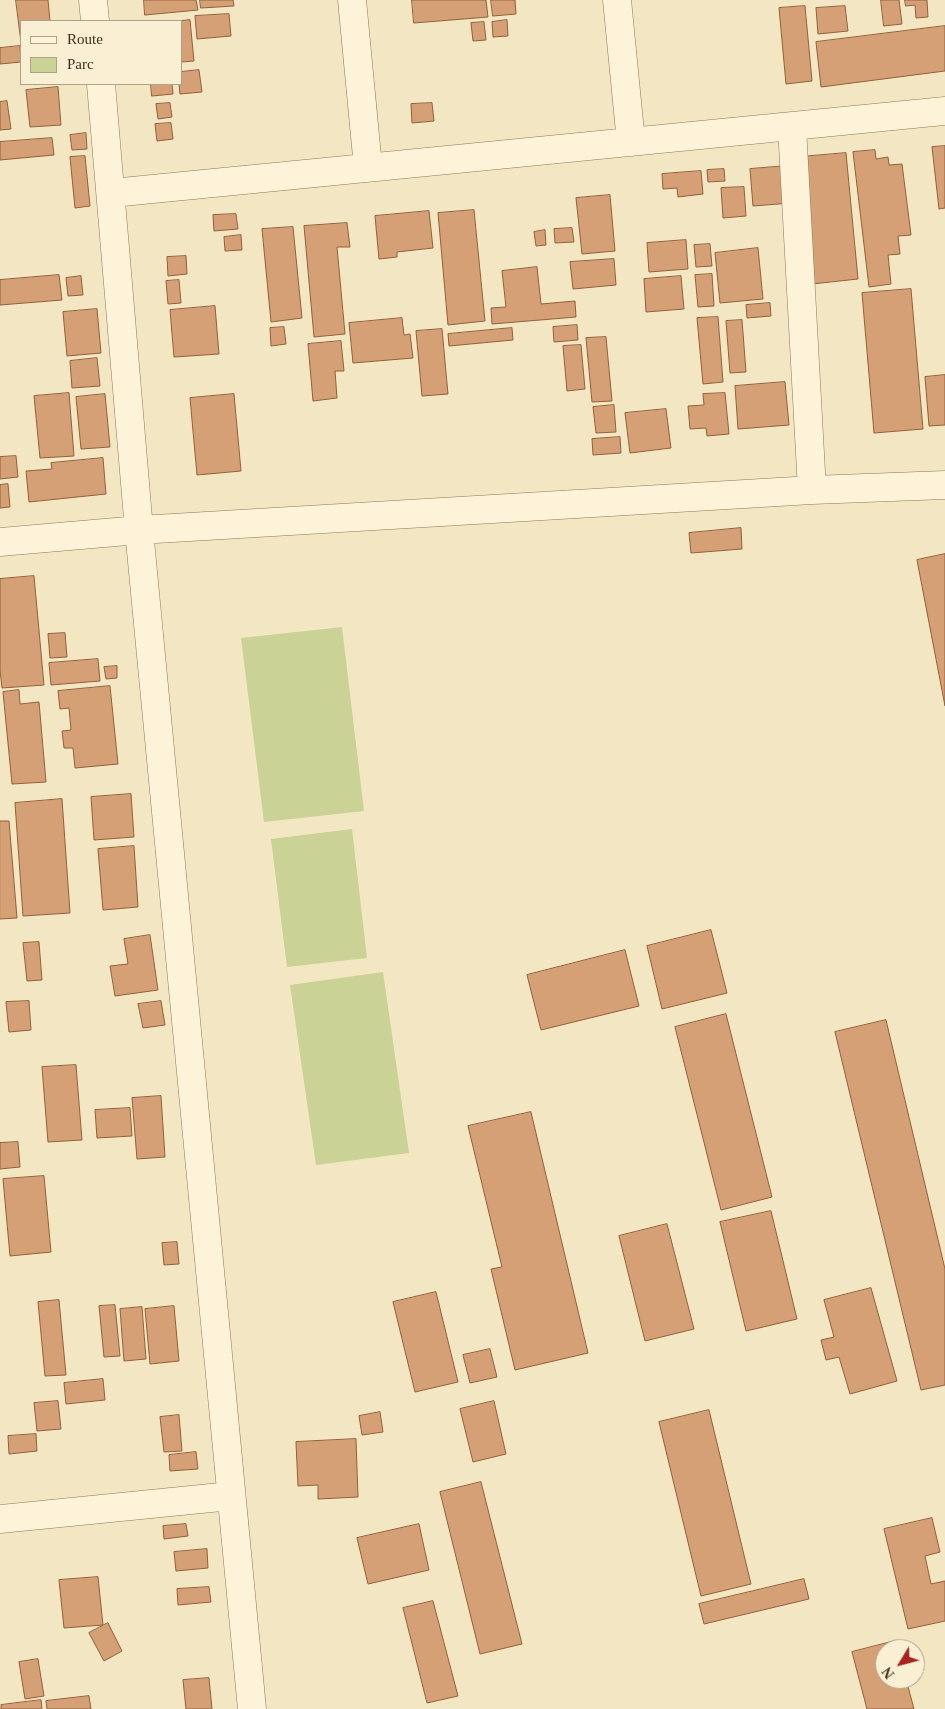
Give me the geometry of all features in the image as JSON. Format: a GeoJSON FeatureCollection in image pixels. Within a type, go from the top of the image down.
{"type":"FeatureCollection","features":[{"type":"Feature","properties":{"kind":"street"},"geometry":{"type":"LineString","coordinates":[[93,0],[95,20]]}},
{"type":"Feature","properties":{"kind":"street"},"geometry":{"type":"LineString","coordinates":[[352,0],[368,167]]}},
{"type":"Feature","properties":{"kind":"street"},"geometry":{"type":"LineString","coordinates":[[617,0],[631,142]]}},
{"type":"Feature","properties":{"kind":"street"},"geometry":{"type":"LineString","coordinates":[[101,85],[140,530],[252,1709]]}},
{"type":"Feature","properties":{"kind":"street"},"geometry":{"type":"LineString","coordinates":[[112,193],[945,111]]}},
{"type":"Feature","properties":{"kind":"street"},"geometry":{"type":"LineString","coordinates":[[792,127],[812,490]]}},
{"type":"Feature","properties":{"kind":"street"},"geometry":{"type":"LineString","coordinates":[[0,542],[140,530],[812,490],[945,485]]}},
{"type":"Feature","properties":{"kind":"street"},"geometry":{"type":"LineString","coordinates":[[0,1520],[231,1496]]}},
{"type":"Feature","properties":{"kind":"green space"},"geometry":{"type":"Polygon","coordinates":[[[342,627],[364,811],[264,822],[241,638],[342,627]]]}},
{"type":"Feature","properties":{"kind":"green space"},"geometry":{"type":"Polygon","coordinates":[[[352,829],[367,958],[287,967],[271,839],[352,829]]]}},
{"type":"Feature","properties":{"kind":"green space"},"geometry":{"type":"Polygon","coordinates":[[[383,972],[409,1153],[316,1165],[290,985],[383,972]]]}},
{"type":"Feature","properties":{"kind":"building"},"geometry":{"type":"Polygon","coordinates":[[[16,0],[48,0],[50,20],[20,20],[20,34],[16,0]]]}},
{"type":"Feature","properties":{"kind":"building"},"geometry":{"type":"Polygon","coordinates":[[[144,0],[196,0],[198,10],[145,15],[144,0]]]}},
{"type":"Feature","properties":{"kind":"building"},"geometry":{"type":"Polygon","coordinates":[[[200,0],[233,0],[234,6],[201,8],[200,0]]]}},
{"type":"Feature","properties":{"kind":"building"},"geometry":{"type":"Polygon","coordinates":[[[412,0],[486,0],[488,17],[414,23],[412,0]]]}},
{"type":"Feature","properties":{"kind":"building"},"geometry":{"type":"Polygon","coordinates":[[[491,0],[515,0],[516,14],[493,16],[491,0]]]}},
{"type":"Feature","properties":{"kind":"building"},"geometry":{"type":"Polygon","coordinates":[[[881,0],[899,0],[902,24],[884,26],[881,0]]]}},
{"type":"Feature","properties":{"kind":"building"},"geometry":{"type":"Polygon","coordinates":[[[905,0],[927,0],[928,17],[916,18],[915,5],[906,6],[905,0]]]}},
{"type":"Feature","properties":{"kind":"building"},"geometry":{"type":"Polygon","coordinates":[[[805,6],[812,81],[786,84],[779,8],[805,6]]]}},
{"type":"Feature","properties":{"kind":"building"},"geometry":{"type":"Polygon","coordinates":[[[845,6],[848,31],[818,34],[816,8],[845,6]]]}},
{"type":"Feature","properties":{"kind":"building"},"geometry":{"type":"Polygon","coordinates":[[[229,14],[231,36],[197,39],[195,16],[229,14]]]}},
{"type":"Feature","properties":{"kind":"building"},"geometry":{"type":"Polygon","coordinates":[[[190,20],[194,61],[182,62],[182,21],[190,20]]]}},
{"type":"Feature","properties":{"kind":"building"},"geometry":{"type":"Polygon","coordinates":[[[507,20],[508,36],[493,37],[492,22],[507,20]]]}},
{"type":"Feature","properties":{"kind":"building"},"geometry":{"type":"Polygon","coordinates":[[[484,22],[486,40],[473,41],[471,23],[484,22]]]}},
{"type":"Feature","properties":{"kind":"building"},"geometry":{"type":"Polygon","coordinates":[[[945,26],[945,71],[821,87],[816,42],[945,26]]]}},
{"type":"Feature","properties":{"kind":"building"},"geometry":{"type":"Polygon","coordinates":[[[20,46],[20,62],[0,64],[0,48],[20,46]]]}},
{"type":"Feature","properties":{"kind":"building"},"geometry":{"type":"Polygon","coordinates":[[[199,70],[202,92],[180,94],[179,85],[182,85],[182,72],[199,70]]]}},
{"type":"Feature","properties":{"kind":"building"},"geometry":{"type":"Polygon","coordinates":[[[151,85],[172,85],[173,94],[152,96],[151,85]]]}},
{"type":"Feature","properties":{"kind":"building"},"geometry":{"type":"Polygon","coordinates":[[[58,87],[61,125],[30,127],[26,90],[58,87]]]}},
{"type":"Feature","properties":{"kind":"building"},"geometry":{"type":"Polygon","coordinates":[[[7,101],[11,129],[0,130],[0,102],[7,101]]]}},
{"type":"Feature","properties":{"kind":"building"},"geometry":{"type":"Polygon","coordinates":[[[170,103],[172,117],[158,119],[156,104],[170,103]]]}},
{"type":"Feature","properties":{"kind":"building"},"geometry":{"type":"Polygon","coordinates":[[[432,103],[434,121],[412,123],[411,104],[432,103]]]}},
{"type":"Feature","properties":{"kind":"building"},"geometry":{"type":"Polygon","coordinates":[[[171,123],[173,139],[157,141],[155,124],[171,123]]]}},
{"type":"Feature","properties":{"kind":"building"},"geometry":{"type":"Polygon","coordinates":[[[86,133],[87,149],[72,150],[70,135],[86,133]]]}},
{"type":"Feature","properties":{"kind":"building"},"geometry":{"type":"Polygon","coordinates":[[[52,138],[54,155],[0,160],[0,142],[52,138]]]}},
{"type":"Feature","properties":{"kind":"building"},"geometry":{"type":"Polygon","coordinates":[[[945,146],[945,208],[939,209],[932,147],[945,146]]]}},
{"type":"Feature","properties":{"kind":"building"},"geometry":{"type":"Polygon","coordinates":[[[875,150],[876,159],[888,157],[889,165],[902,164],[911,235],[898,236],[900,254],[888,255],[891,284],[869,287],[853,152],[875,150]]]}},
{"type":"Feature","properties":{"kind":"building"},"geometry":{"type":"Polygon","coordinates":[[[846,153],[858,279],[812,284],[800,157],[846,153]]]}},
{"type":"Feature","properties":{"kind":"building"},"geometry":{"type":"Polygon","coordinates":[[[85,156],[90,206],[75,208],[70,157],[85,156]]]}},
{"type":"Feature","properties":{"kind":"building"},"geometry":{"type":"Polygon","coordinates":[[[787,166],[791,203],[753,206],[750,169],[787,166]]]}},
{"type":"Feature","properties":{"kind":"building"},"geometry":{"type":"Polygon","coordinates":[[[724,169],[725,181],[708,182],[707,170],[724,169]]]}},
{"type":"Feature","properties":{"kind":"building"},"geometry":{"type":"Polygon","coordinates":[[[701,171],[703,194],[678,197],[677,188],[663,189],[662,174],[701,171]]]}},
{"type":"Feature","properties":{"kind":"building"},"geometry":{"type":"Polygon","coordinates":[[[744,187],[746,216],[723,218],[721,188],[744,187]]]}},
{"type":"Feature","properties":{"kind":"building"},"geometry":{"type":"Polygon","coordinates":[[[610,195],[615,251],[582,254],[576,198],[610,195]]]}},
{"type":"Feature","properties":{"kind":"building"},"geometry":{"type":"Polygon","coordinates":[[[474,210],[485,321],[448,325],[438,213],[474,210]]]}},
{"type":"Feature","properties":{"kind":"building"},"geometry":{"type":"Polygon","coordinates":[[[429,211],[433,248],[397,252],[397,257],[379,259],[375,216],[429,211]]]}},
{"type":"Feature","properties":{"kind":"building"},"geometry":{"type":"Polygon","coordinates":[[[236,214],[238,229],[214,231],[213,215],[236,214]]]}},
{"type":"Feature","properties":{"kind":"building"},"geometry":{"type":"Polygon","coordinates":[[[347,223],[350,247],[337,247],[345,334],[314,337],[304,226],[347,223]]]}},
{"type":"Feature","properties":{"kind":"building"},"geometry":{"type":"Polygon","coordinates":[[[293,227],[302,318],[271,322],[262,229],[293,227]]]}},
{"type":"Feature","properties":{"kind":"building"},"geometry":{"type":"Polygon","coordinates":[[[572,228],[574,242],[555,243],[554,229],[572,228]]]}},
{"type":"Feature","properties":{"kind":"building"},"geometry":{"type":"Polygon","coordinates":[[[545,230],[546,245],[536,246],[534,232],[545,230]]]}},
{"type":"Feature","properties":{"kind":"building"},"geometry":{"type":"Polygon","coordinates":[[[241,235],[242,250],[225,251],[224,237],[241,235]]]}},
{"type":"Feature","properties":{"kind":"building"},"geometry":{"type":"Polygon","coordinates":[[[686,240],[688,269],[649,272],[647,243],[686,240]]]}},
{"type":"Feature","properties":{"kind":"building"},"geometry":{"type":"Polygon","coordinates":[[[710,244],[712,266],[696,267],[694,245],[710,244]]]}},
{"type":"Feature","properties":{"kind":"building"},"geometry":{"type":"Polygon","coordinates":[[[758,248],[763,299],[720,303],[715,253],[758,248]]]}},
{"type":"Feature","properties":{"kind":"building"},"geometry":{"type":"Polygon","coordinates":[[[186,256],[187,274],[168,276],[167,257],[186,256]]]}},
{"type":"Feature","properties":{"kind":"building"},"geometry":{"type":"Polygon","coordinates":[[[614,259],[616,285],[573,289],[570,262],[614,259]]]}},
{"type":"Feature","properties":{"kind":"building"},"geometry":{"type":"Polygon","coordinates":[[[537,267],[541,304],[575,301],[576,317],[492,324],[491,308],[506,307],[502,271],[537,267]]]}},
{"type":"Feature","properties":{"kind":"building"},"geometry":{"type":"Polygon","coordinates":[[[712,274],[714,306],[698,307],[695,275],[712,274]]]}},
{"type":"Feature","properties":{"kind":"building"},"geometry":{"type":"Polygon","coordinates":[[[59,275],[62,300],[0,305],[0,280],[59,275]]]}},
{"type":"Feature","properties":{"kind":"building"},"geometry":{"type":"Polygon","coordinates":[[[81,276],[83,295],[68,296],[66,278],[81,276]]]}},
{"type":"Feature","properties":{"kind":"building"},"geometry":{"type":"Polygon","coordinates":[[[681,276],[684,309],[646,312],[644,279],[681,276]]]}},
{"type":"Feature","properties":{"kind":"building"},"geometry":{"type":"Polygon","coordinates":[[[179,280],[181,303],[168,304],[166,281],[179,280]]]}},
{"type":"Feature","properties":{"kind":"building"},"geometry":{"type":"Polygon","coordinates":[[[911,289],[923,429],[874,433],[862,293],[911,289]]]}},
{"type":"Feature","properties":{"kind":"building"},"geometry":{"type":"Polygon","coordinates":[[[770,303],[771,316],[747,318],[746,305],[770,303]]]}},
{"type":"Feature","properties":{"kind":"building"},"geometry":{"type":"Polygon","coordinates":[[[215,306],[219,354],[174,357],[170,310],[215,306]]]}},
{"type":"Feature","properties":{"kind":"building"},"geometry":{"type":"Polygon","coordinates":[[[97,309],[101,353],[67,356],[63,312],[97,309]]]}},
{"type":"Feature","properties":{"kind":"building"},"geometry":{"type":"Polygon","coordinates":[[[718,317],[723,382],[703,384],[697,318],[718,317]]]}},
{"type":"Feature","properties":{"kind":"building"},"geometry":{"type":"Polygon","coordinates":[[[402,318],[404,335],[410,334],[413,358],[353,363],[349,323],[402,318]]]}},
{"type":"Feature","properties":{"kind":"building"},"geometry":{"type":"Polygon","coordinates":[[[742,320],[746,372],[730,373],[726,321],[742,320]]]}},
{"type":"Feature","properties":{"kind":"building"},"geometry":{"type":"Polygon","coordinates":[[[577,325],[578,340],[554,342],[553,327],[577,325]]]}},
{"type":"Feature","properties":{"kind":"building"},"geometry":{"type":"Polygon","coordinates":[[[284,327],[286,344],[271,346],[270,328],[284,327]]]}},
{"type":"Feature","properties":{"kind":"building"},"geometry":{"type":"Polygon","coordinates":[[[512,328],[513,340],[449,346],[448,334],[512,328]]]}},
{"type":"Feature","properties":{"kind":"building"},"geometry":{"type":"Polygon","coordinates":[[[442,329],[448,394],[422,396],[416,331],[442,329]]]}},
{"type":"Feature","properties":{"kind":"building"},"geometry":{"type":"Polygon","coordinates":[[[606,337],[612,401],[592,402],[586,338],[606,337]]]}},
{"type":"Feature","properties":{"kind":"building"},"geometry":{"type":"Polygon","coordinates":[[[341,341],[344,371],[335,371],[337,398],[313,401],[308,344],[341,341]]]}},
{"type":"Feature","properties":{"kind":"building"},"geometry":{"type":"Polygon","coordinates":[[[581,345],[585,389],[567,391],[563,346],[581,345]]]}},
{"type":"Feature","properties":{"kind":"building"},"geometry":{"type":"Polygon","coordinates":[[[97,358],[100,386],[72,388],[70,361],[97,358]]]}},
{"type":"Feature","properties":{"kind":"building"},"geometry":{"type":"Polygon","coordinates":[[[945,375],[945,425],[929,426],[925,377],[945,375]]]}},
{"type":"Feature","properties":{"kind":"building"},"geometry":{"type":"Polygon","coordinates":[[[785,382],[789,425],[738,429],[735,386],[785,382]]]}},
{"type":"Feature","properties":{"kind":"building"},"geometry":{"type":"Polygon","coordinates":[[[69,393],[74,456],[40,458],[34,396],[69,393]]]}},
{"type":"Feature","properties":{"kind":"building"},"geometry":{"type":"Polygon","coordinates":[[[725,393],[729,434],[707,436],[706,428],[690,429],[688,406],[704,405],[703,394],[725,393]]]}},
{"type":"Feature","properties":{"kind":"building"},"geometry":{"type":"Polygon","coordinates":[[[105,394],[110,447],[81,449],[76,397],[105,394]]]}},
{"type":"Feature","properties":{"kind":"building"},"geometry":{"type":"Polygon","coordinates":[[[234,394],[241,471],[197,475],[190,398],[234,394]]]}},
{"type":"Feature","properties":{"kind":"building"},"geometry":{"type":"Polygon","coordinates":[[[614,405],[616,432],[596,433],[593,407],[614,405]]]}},
{"type":"Feature","properties":{"kind":"building"},"geometry":{"type":"Polygon","coordinates":[[[666,409],[671,448],[630,453],[625,413],[666,409]]]}},
{"type":"Feature","properties":{"kind":"building"},"geometry":{"type":"Polygon","coordinates":[[[620,437],[621,453],[593,455],[592,439],[620,437]]]}},
{"type":"Feature","properties":{"kind":"building"},"geometry":{"type":"Polygon","coordinates":[[[16,456],[18,477],[0,479],[0,457],[16,456]]]}},
{"type":"Feature","properties":{"kind":"building"},"geometry":{"type":"Polygon","coordinates":[[[103,458],[106,494],[29,502],[26,471],[52,469],[51,463],[103,458]]]}},
{"type":"Feature","properties":{"kind":"building"},"geometry":{"type":"Polygon","coordinates":[[[8,484],[10,507],[0,508],[0,485],[8,484]]]}},
{"type":"Feature","properties":{"kind":"building"},"geometry":{"type":"Polygon","coordinates":[[[741,528],[742,549],[691,553],[689,533],[741,528]]]}},
{"type":"Feature","properties":{"kind":"building"},"geometry":{"type":"Polygon","coordinates":[[[945,554],[945,706],[917,560],[945,554]]]}},
{"type":"Feature","properties":{"kind":"building"},"geometry":{"type":"Polygon","coordinates":[[[34,576],[44,685],[2,688],[0,670],[0,579],[34,576]]]}},
{"type":"Feature","properties":{"kind":"building"},"geometry":{"type":"Polygon","coordinates":[[[65,633],[67,657],[50,658],[48,634],[65,633]]]}},
{"type":"Feature","properties":{"kind":"building"},"geometry":{"type":"Polygon","coordinates":[[[98,659],[100,681],[51,685],[49,663],[98,659]]]}},
{"type":"Feature","properties":{"kind":"building"},"geometry":{"type":"Polygon","coordinates":[[[117,666],[117,678],[106,679],[104,667],[117,666]]]}},
{"type":"Feature","properties":{"kind":"building"},"geometry":{"type":"Polygon","coordinates":[[[110,686],[118,764],[75,768],[73,748],[64,748],[62,731],[71,730],[69,708],[60,709],[58,691],[110,686]]]}},
{"type":"Feature","properties":{"kind":"building"},"geometry":{"type":"Polygon","coordinates":[[[19,690],[20,704],[39,702],[46,782],[12,784],[3,692],[19,690]]]}},
{"type":"Feature","properties":{"kind":"building"},"geometry":{"type":"Polygon","coordinates":[[[131,794],[134,837],[94,840],[91,797],[131,794]]]}},
{"type":"Feature","properties":{"kind":"building"},"geometry":{"type":"Polygon","coordinates":[[[62,799],[70,913],[23,916],[15,803],[62,799]]]}},
{"type":"Feature","properties":{"kind":"building"},"geometry":{"type":"Polygon","coordinates":[[[0,821],[9,821],[17,918],[0,919],[0,821]]]}},
{"type":"Feature","properties":{"kind":"building"},"geometry":{"type":"Polygon","coordinates":[[[134,846],[138,907],[103,910],[98,849],[134,846]]]}},
{"type":"Feature","properties":{"kind":"building"},"geometry":{"type":"Polygon","coordinates":[[[711,930],[727,993],[662,1009],[647,946],[711,930]]]}},
{"type":"Feature","properties":{"kind":"building"},"geometry":{"type":"Polygon","coordinates":[[[150,935],[158,990],[115,996],[110,966],[128,964],[124,939],[150,935]]]}},
{"type":"Feature","properties":{"kind":"building"},"geometry":{"type":"Polygon","coordinates":[[[39,942],[42,980],[27,981],[23,943],[39,942]]]}},
{"type":"Feature","properties":{"kind":"building"},"geometry":{"type":"Polygon","coordinates":[[[625,950],[639,1006],[541,1030],[527,975],[625,950]]]}},
{"type":"Feature","properties":{"kind":"building"},"geometry":{"type":"Polygon","coordinates":[[[29,1001],[31,1030],[9,1032],[6,1002],[29,1001]]]}},
{"type":"Feature","properties":{"kind":"building"},"geometry":{"type":"Polygon","coordinates":[[[161,1001],[165,1025],[143,1028],[138,1004],[161,1001]]]}},
{"type":"Feature","properties":{"kind":"building"},"geometry":{"type":"Polygon","coordinates":[[[726,1014],[772,1197],[721,1210],[675,1027],[726,1014]]]}},
{"type":"Feature","properties":{"kind":"building"},"geometry":{"type":"Polygon","coordinates":[[[886,1020],[945,1269],[945,1385],[921,1390],[835,1032],[886,1020]]]}},
{"type":"Feature","properties":{"kind":"building"},"geometry":{"type":"Polygon","coordinates":[[[76,1065],[82,1140],[48,1142],[42,1067],[76,1065]]]}},
{"type":"Feature","properties":{"kind":"building"},"geometry":{"type":"Polygon","coordinates":[[[161,1096],[165,1157],[137,1159],[132,1098],[161,1096]]]}},
{"type":"Feature","properties":{"kind":"building"},"geometry":{"type":"Polygon","coordinates":[[[130,1108],[132,1136],[97,1138],[95,1110],[130,1108]]]}},
{"type":"Feature","properties":{"kind":"building"},"geometry":{"type":"Polygon","coordinates":[[[531,1112],[588,1353],[515,1370],[491,1269],[502,1267],[468,1126],[531,1112]]]}},
{"type":"Feature","properties":{"kind":"building"},"geometry":{"type":"Polygon","coordinates":[[[18,1142],[20,1167],[0,1169],[0,1143],[18,1142]]]}},
{"type":"Feature","properties":{"kind":"building"},"geometry":{"type":"Polygon","coordinates":[[[44,1176],[51,1252],[10,1256],[3,1179],[44,1176]]]}},
{"type":"Feature","properties":{"kind":"building"},"geometry":{"type":"Polygon","coordinates":[[[771,1211],[797,1319],[746,1331],[720,1222],[771,1211]]]}},
{"type":"Feature","properties":{"kind":"building"},"geometry":{"type":"Polygon","coordinates":[[[667,1224],[694,1329],[645,1341],[619,1236],[667,1224]]]}},
{"type":"Feature","properties":{"kind":"building"},"geometry":{"type":"Polygon","coordinates":[[[177,1242],[179,1264],[164,1265],[162,1243],[177,1242]]]}},
{"type":"Feature","properties":{"kind":"building"},"geometry":{"type":"Polygon","coordinates":[[[871,1288],[897,1381],[850,1394],[839,1357],[826,1360],[821,1340],[834,1337],[824,1300],[871,1288]]]}},
{"type":"Feature","properties":{"kind":"building"},"geometry":{"type":"Polygon","coordinates":[[[436,1292],[458,1382],[415,1392],[393,1302],[436,1292]]]}},
{"type":"Feature","properties":{"kind":"building"},"geometry":{"type":"Polygon","coordinates":[[[59,1300],[66,1375],[45,1376],[38,1302],[59,1300]]]}},
{"type":"Feature","properties":{"kind":"building"},"geometry":{"type":"Polygon","coordinates":[[[115,1305],[120,1356],[104,1357],[99,1306],[115,1305]]]}},
{"type":"Feature","properties":{"kind":"building"},"geometry":{"type":"Polygon","coordinates":[[[174,1306],[179,1361],[150,1364],[145,1309],[174,1306]]]}},
{"type":"Feature","properties":{"kind":"building"},"geometry":{"type":"Polygon","coordinates":[[[142,1307],[146,1359],[124,1361],[120,1309],[142,1307]]]}},
{"type":"Feature","properties":{"kind":"building"},"geometry":{"type":"Polygon","coordinates":[[[490,1349],[497,1377],[470,1383],[463,1355],[490,1349]]]}},
{"type":"Feature","properties":{"kind":"building"},"geometry":{"type":"Polygon","coordinates":[[[103,1379],[105,1400],[66,1404],[64,1383],[103,1379]]]}},
{"type":"Feature","properties":{"kind":"building"},"geometry":{"type":"Polygon","coordinates":[[[58,1401],[61,1429],[37,1431],[34,1403],[58,1401]]]}},
{"type":"Feature","properties":{"kind":"building"},"geometry":{"type":"Polygon","coordinates":[[[494,1401],[506,1454],[473,1462],[460,1409],[494,1401]]]}},
{"type":"Feature","properties":{"kind":"building"},"geometry":{"type":"Polygon","coordinates":[[[709,1410],[751,1584],[701,1596],[659,1422],[709,1410]]]}},
{"type":"Feature","properties":{"kind":"building"},"geometry":{"type":"Polygon","coordinates":[[[380,1412],[383,1432],[362,1435],[359,1416],[380,1412]]]}},
{"type":"Feature","properties":{"kind":"building"},"geometry":{"type":"Polygon","coordinates":[[[179,1415],[182,1451],[164,1452],[160,1417],[179,1415]]]}},
{"type":"Feature","properties":{"kind":"building"},"geometry":{"type":"Polygon","coordinates":[[[36,1434],[37,1451],[9,1454],[8,1436],[36,1434]]]}},
{"type":"Feature","properties":{"kind":"building"},"geometry":{"type":"Polygon","coordinates":[[[356,1439],[358,1497],[318,1499],[318,1485],[298,1486],[296,1442],[356,1439]]]}},
{"type":"Feature","properties":{"kind":"building"},"geometry":{"type":"Polygon","coordinates":[[[196,1452],[198,1469],[170,1471],[169,1455],[196,1452]]]}},
{"type":"Feature","properties":{"kind":"building"},"geometry":{"type":"Polygon","coordinates":[[[481,1482],[522,1644],[480,1654],[440,1492],[481,1482]]]}},
{"type":"Feature","properties":{"kind":"building"},"geometry":{"type":"Polygon","coordinates":[[[932,1518],[940,1552],[925,1556],[931,1584],[945,1581],[945,1621],[908,1629],[884,1529],[932,1518]]]}},
{"type":"Feature","properties":{"kind":"building"},"geometry":{"type":"Polygon","coordinates":[[[186,1524],[188,1536],[164,1539],[163,1526],[186,1524]]]}},
{"type":"Feature","properties":{"kind":"building"},"geometry":{"type":"Polygon","coordinates":[[[419,1524],[429,1570],[368,1584],[357,1538],[419,1524]]]}},
{"type":"Feature","properties":{"kind":"building"},"geometry":{"type":"Polygon","coordinates":[[[207,1549],[208,1568],[176,1571],[174,1552],[207,1549]]]}},
{"type":"Feature","properties":{"kind":"building"},"geometry":{"type":"Polygon","coordinates":[[[98,1577],[103,1625],[64,1628],[59,1580],[98,1577]]]}},
{"type":"Feature","properties":{"kind":"building"},"geometry":{"type":"Polygon","coordinates":[[[804,1579],[809,1599],[704,1624],[699,1604],[804,1579]]]}},
{"type":"Feature","properties":{"kind":"building"},"geometry":{"type":"Polygon","coordinates":[[[209,1587],[211,1602],[178,1605],[177,1589],[209,1587]]]}},
{"type":"Feature","properties":{"kind":"building"},"geometry":{"type":"Polygon","coordinates":[[[433,1601],[458,1696],[427,1703],[403,1608],[433,1601]]]}},
{"type":"Feature","properties":{"kind":"building"},"geometry":{"type":"Polygon","coordinates":[[[108,1623],[122,1651],[104,1661],[89,1633],[108,1623]]]}},
{"type":"Feature","properties":{"kind":"building"},"geometry":{"type":"Polygon","coordinates":[[[875,1646],[875,1689],[909,1689],[914,1709],[867,1709],[852,1652],[875,1646]]]}},
{"type":"Feature","properties":{"kind":"building"},"geometry":{"type":"Polygon","coordinates":[[[38,1659],[44,1696],[25,1699],[19,1662],[38,1659]]]}},
{"type":"Feature","properties":{"kind":"building"},"geometry":{"type":"Polygon","coordinates":[[[209,1678],[212,1709],[186,1709],[183,1680],[209,1678]]]}},
{"type":"Feature","properties":{"kind":"building"},"geometry":{"type":"Polygon","coordinates":[[[89,1696],[91,1709],[47,1709],[46,1701],[89,1696]]]}},
{"type":"Feature","properties":{"kind":"building"},"geometry":{"type":"Polygon","coordinates":[[[41,1700],[42,1709],[1,1709],[1,1705],[41,1700]]]}}]}
